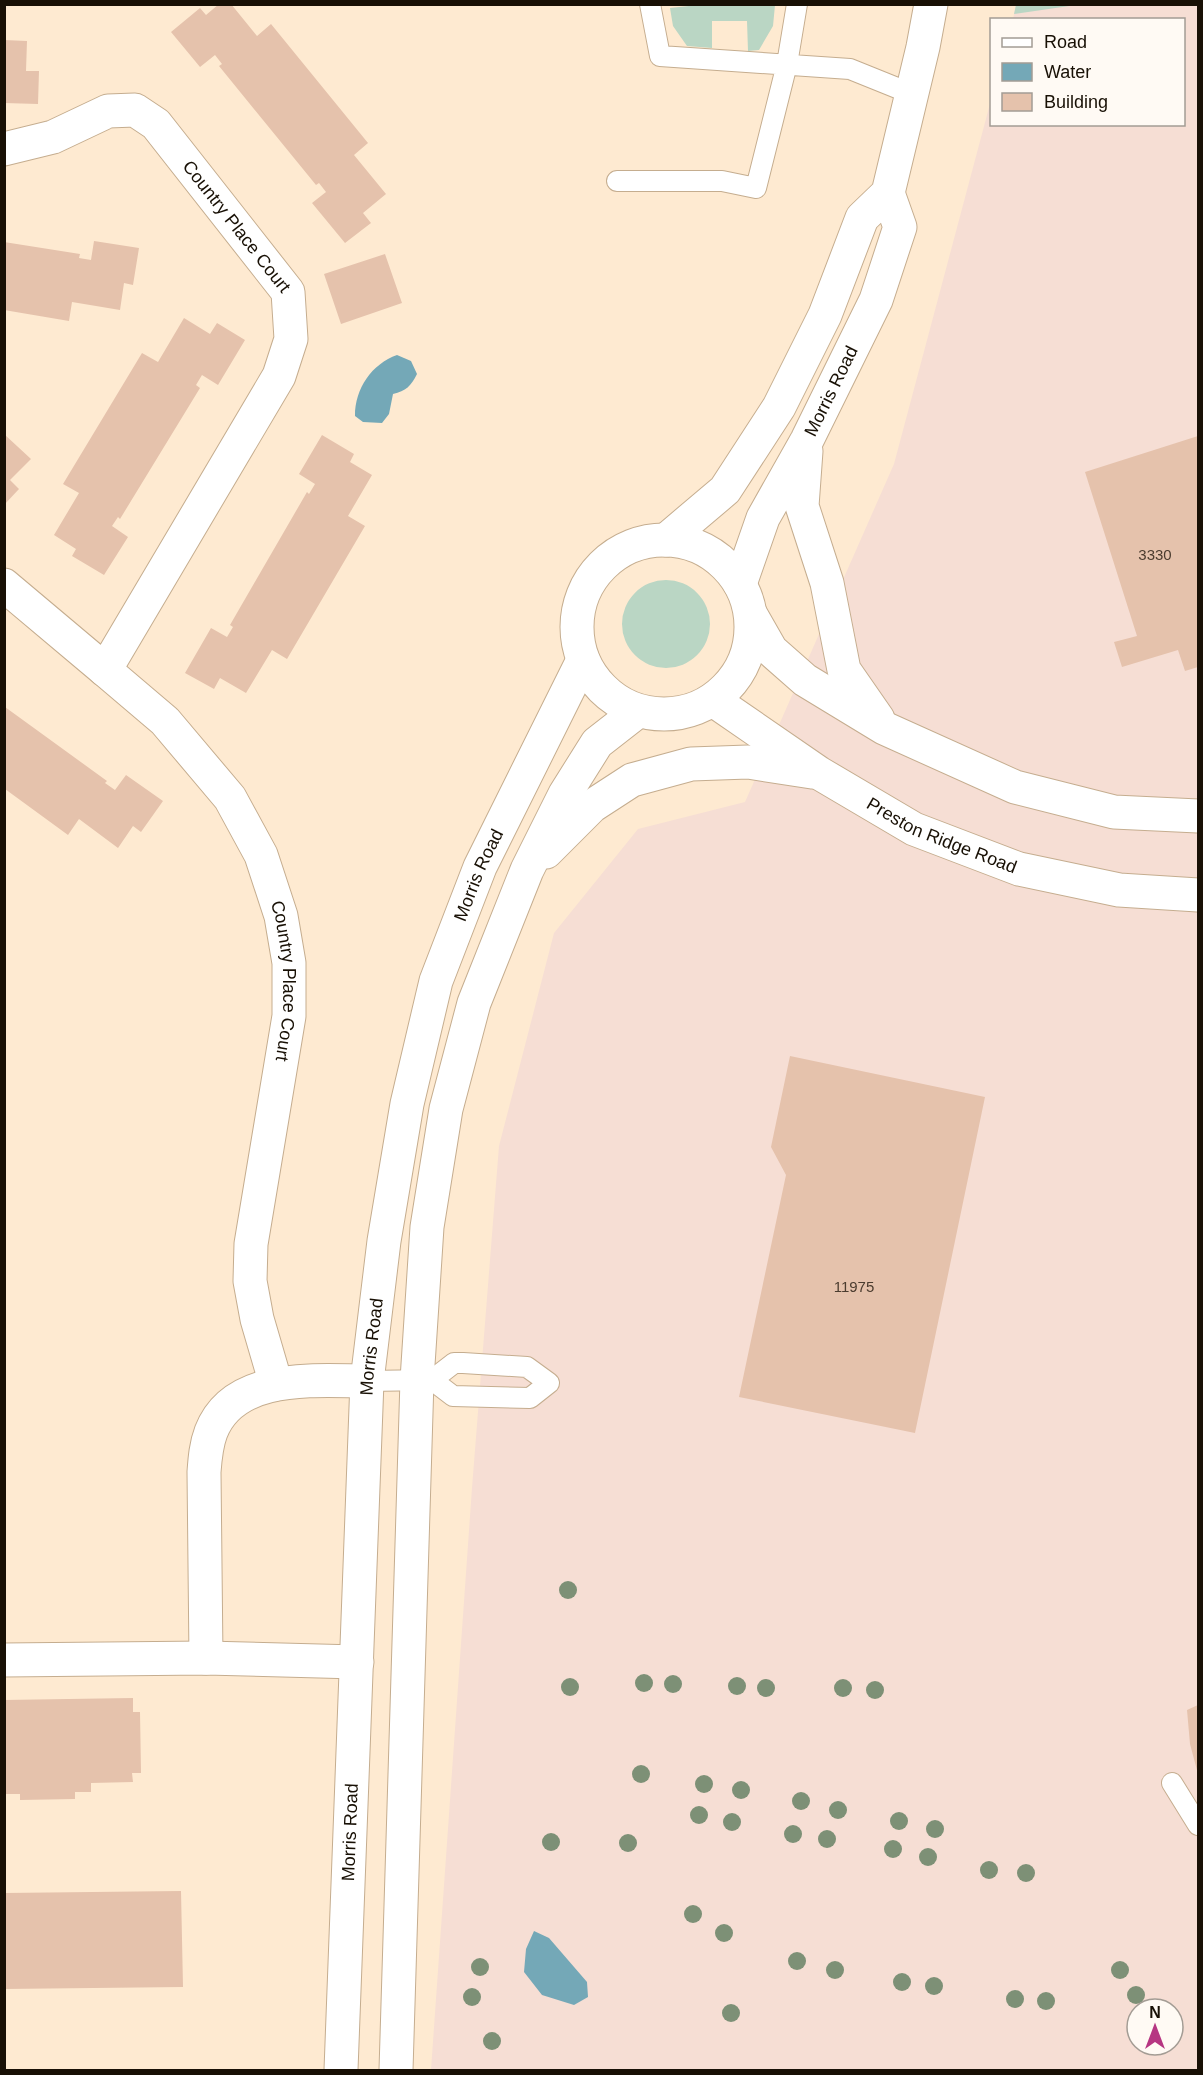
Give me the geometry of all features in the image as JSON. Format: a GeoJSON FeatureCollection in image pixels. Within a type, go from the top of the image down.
{"type":"FeatureCollection","features":[{"type":"Feature","properties":{"kind":"street"},"geometry":{"type":"LineString","coordinates":[[666,540],[725,490],[779,407],[825,315],[862,218],[888,193],[931,4]]}},
{"type":"Feature","properties":{"kind":"street","name":"Country Place Court"},"geometry":{"type":"LineString","coordinates":[[4,149],[53,137],[108,111],[135,110],[156,124],[288,292],[291,339],[279,376],[105,670]]}},
{"type":"Feature","properties":{"kind":"street","name":"Morris Road"},"geometry":{"type":"LineString","coordinates":[[740,584],[763,518],[807,440],[876,300],[900,227],[888,193]]}},
{"type":"Feature","properties":{"kind":"street"},"geometry":{"type":"LineString","coordinates":[[807,440],[802,506],[827,583],[844,670],[884,728]]}},
{"type":"Feature","properties":{"kind":"street"},"geometry":{"type":"LineString","coordinates":[[666,540],[696,546],[721,561],[740,584],[751,615],[751,639],[744,663],[731,684],[712,700],[689,711],[664,714],[638,711],[615,699],[596,682],[583,660],[577,636],[577,611],[585,588],[600,568],[618,552],[641,543],[666,540]]}},
{"type":"Feature","properties":{"kind":"street","name":"Country Place Court"},"geometry":{"type":"LineString","coordinates":[[4,585],[165,721],[230,798],[261,855],[281,916],[289,963],[289,1016],[250,1244],[250,1281],[257,1319],[276,1384]]}},
{"type":"Feature","properties":{"kind":"street"},"geometry":{"type":"LineString","coordinates":[[751,615],[771,650],[805,680],[884,728],[1015,787],[1114,812],[1198,816]]}},
{"type":"Feature","properties":{"kind":"street","name":"Morris Road"},"geometry":{"type":"LineString","coordinates":[[341,2070],[367,1381],[384,1241],[407,1104],[436,981],[480,867],[583,660]]}},
{"type":"Feature","properties":{"kind":"street","name":"Preston Ridge Road"},"geometry":{"type":"LineString","coordinates":[[712,700],[819,773],[914,829],[1019,869],[1119,890],[1198,895]]}},
{"type":"Feature","properties":{"kind":"street"},"geometry":{"type":"LineString","coordinates":[[396,2070],[424,1380],[427,1227],[446,1108],[474,1003],[527,870],[565,794],[597,743],[638,711]]}},
{"type":"Feature","properties":{"kind":"street"},"geometry":{"type":"LineString","coordinates":[[527,870],[592,806],[632,780],[691,764],[748,762],[819,773]]}},
{"type":"Feature","properties":{"kind":"street"},"geometry":{"type":"LineString","coordinates":[[206,1658],[204,1472],[206,1450],[216,1422],[233,1401],[276,1384],[367,1381]]}},
{"type":"Feature","properties":{"kind":"street"},"geometry":{"type":"LineString","coordinates":[[4,1660],[206,1658],[357,1662]]}},
{"type":"Feature","properties":{"kind":"lane"},"geometry":{"type":"LineString","coordinates":[[650,4],[660,56],[850,69],[912,94]]}},
{"type":"Feature","properties":{"kind":"lane"},"geometry":{"type":"LineString","coordinates":[[617,181],[722,181],[756,188],[787,64],[797,4]]}},
{"type":"Feature","properties":{"kind":"lane"},"geometry":{"type":"LineString","coordinates":[[367,1381],[424,1380],[454,1364],[463,1364],[527,1367],[549,1383],[530,1398],[453,1396],[424,1380]]}},
{"type":"Feature","properties":{"kind":"lane"},"geometry":{"type":"LineString","coordinates":[[1172,1783],[1198,1825]]}},
{"type":"Feature","properties":{"kind":"shaded area"},"geometry":{"type":"Polygon","coordinates":[[[1016,5],[1198,5],[1198,2070],[431,2070],[472,1488],[499,1146],[554,933],[638,829],[745,802],[894,464],[990,104],[990,126],[1185,126],[1185,18],[1013,18],[1016,5]]]}},
{"type":"Feature","properties":{"kind":"green space"},"geometry":{"type":"Polygon","coordinates":[[[1016,4],[1076,5],[1014,14],[1016,4]]]}},
{"type":"Feature","properties":{"kind":"green space"},"geometry":{"type":"Polygon","coordinates":[[[698,5],[775,5],[773,26],[759,50],[748,51],[747,21],[712,21],[712,48],[687,46],[673,26],[670,8],[698,5]]]}},
{"type":"Feature","properties":{"kind":"green space"},"geometry":{"type":"Polygon","coordinates":[[[666,580],[691,587],[703,599],[710,624],[703,649],[691,661],[666,668],[641,661],[629,649],[622,624],[629,599],[641,587],[666,580]]]}},
{"type":"Feature","properties":{"kind":"water"},"geometry":{"type":"Polygon","coordinates":[[[397,355],[411,361],[417,374],[413,382],[393,394],[389,414],[382,423],[363,422],[355,416],[362,387],[380,364],[397,355]]]}},
{"type":"Feature","properties":{"kind":"water"},"geometry":{"type":"Polygon","coordinates":[[[534,1931],[549,1938],[587,1982],[588,1997],[574,2005],[542,1995],[524,1972],[526,1949],[534,1931]]]}},
{"type":"Feature","properties":{"kind":"building"},"geometry":{"type":"Polygon","coordinates":[[[219,4],[231,4],[257,36],[271,24],[368,143],[354,155],[386,194],[363,213],[371,223],[345,243],[312,203],[326,192],[319,183],[316,185],[219,66],[222,64],[215,55],[200,67],[171,32],[200,8],[206,15],[219,4]]]}},
{"type":"Feature","properties":{"kind":"building"},"geometry":{"type":"Polygon","coordinates":[[[4,40],[27,41],[26,71],[39,71],[38,104],[4,103],[4,40]]]}},
{"type":"Feature","properties":{"kind":"building"},"geometry":{"type":"Polygon","coordinates":[[[94,241],[139,248],[133,285],[124,283],[120,310],[72,302],[69,321],[4,310],[4,242],[80,254],[79,258],[91,260],[94,241]]]}},
{"type":"Feature","properties":{"kind":"building"},"geometry":{"type":"Polygon","coordinates":[[[385,254],[402,303],[341,324],[324,274],[385,254]]]}},
{"type":"Feature","properties":{"kind":"building"},"geometry":{"type":"Polygon","coordinates":[[[184,318],[210,334],[217,323],[245,340],[218,385],[202,375],[196,385],[200,388],[120,519],[118,517],[112,526],[128,537],[104,575],[72,556],[76,549],[54,535],[79,493],[63,484],[142,353],[158,362],[184,318]]]}},
{"type":"Feature","properties":{"kind":"building"},"geometry":{"type":"Polygon","coordinates":[[[4,434],[31,459],[10,480],[19,489],[4,505],[4,434]]]}},
{"type":"Feature","properties":{"kind":"building"},"geometry":{"type":"Polygon","coordinates":[[[322,435],[354,454],[350,462],[372,475],[348,516],[365,526],[287,659],[272,650],[246,693],[220,678],[214,689],[185,673],[211,628],[227,637],[233,627],[230,625],[307,492],[309,494],[315,484],[299,474],[322,435]]]}},
{"type":"Feature","properties":{"kind":"building"},"geometry":{"type":"Polygon","coordinates":[[[1198,436],[1198,667],[1185,671],[1178,650],[1122,667],[1114,642],[1137,636],[1085,472],[1198,436]]]}},
{"type":"Feature","properties":{"kind":"building"},"geometry":{"type":"Polygon","coordinates":[[[5,707],[107,781],[105,783],[115,790],[126,775],[163,801],[141,832],[133,826],[118,848],[79,819],[68,835],[5,789],[5,707]]]}},
{"type":"Feature","properties":{"kind":"building"},"geometry":{"type":"Polygon","coordinates":[[[790,1056],[985,1097],[915,1433],[739,1397],[786,1175],[771,1147],[790,1056]]]}},
{"type":"Feature","properties":{"kind":"building"},"geometry":{"type":"Polygon","coordinates":[[[133,1698],[133,1712],[140,1712],[141,1773],[132,1773],[133,1782],[91,1783],[91,1792],[75,1792],[75,1799],[20,1800],[20,1794],[4,1794],[4,1700],[133,1698]]]}},
{"type":"Feature","properties":{"kind":"building"},"geometry":{"type":"Polygon","coordinates":[[[1198,1705],[1198,1774],[1190,1744],[1187,1710],[1198,1705]]]}},
{"type":"Feature","properties":{"kind":"building"},"geometry":{"type":"Polygon","coordinates":[[[181,1891],[183,1987],[4,1989],[4,1893],[181,1891]]]}}]}
